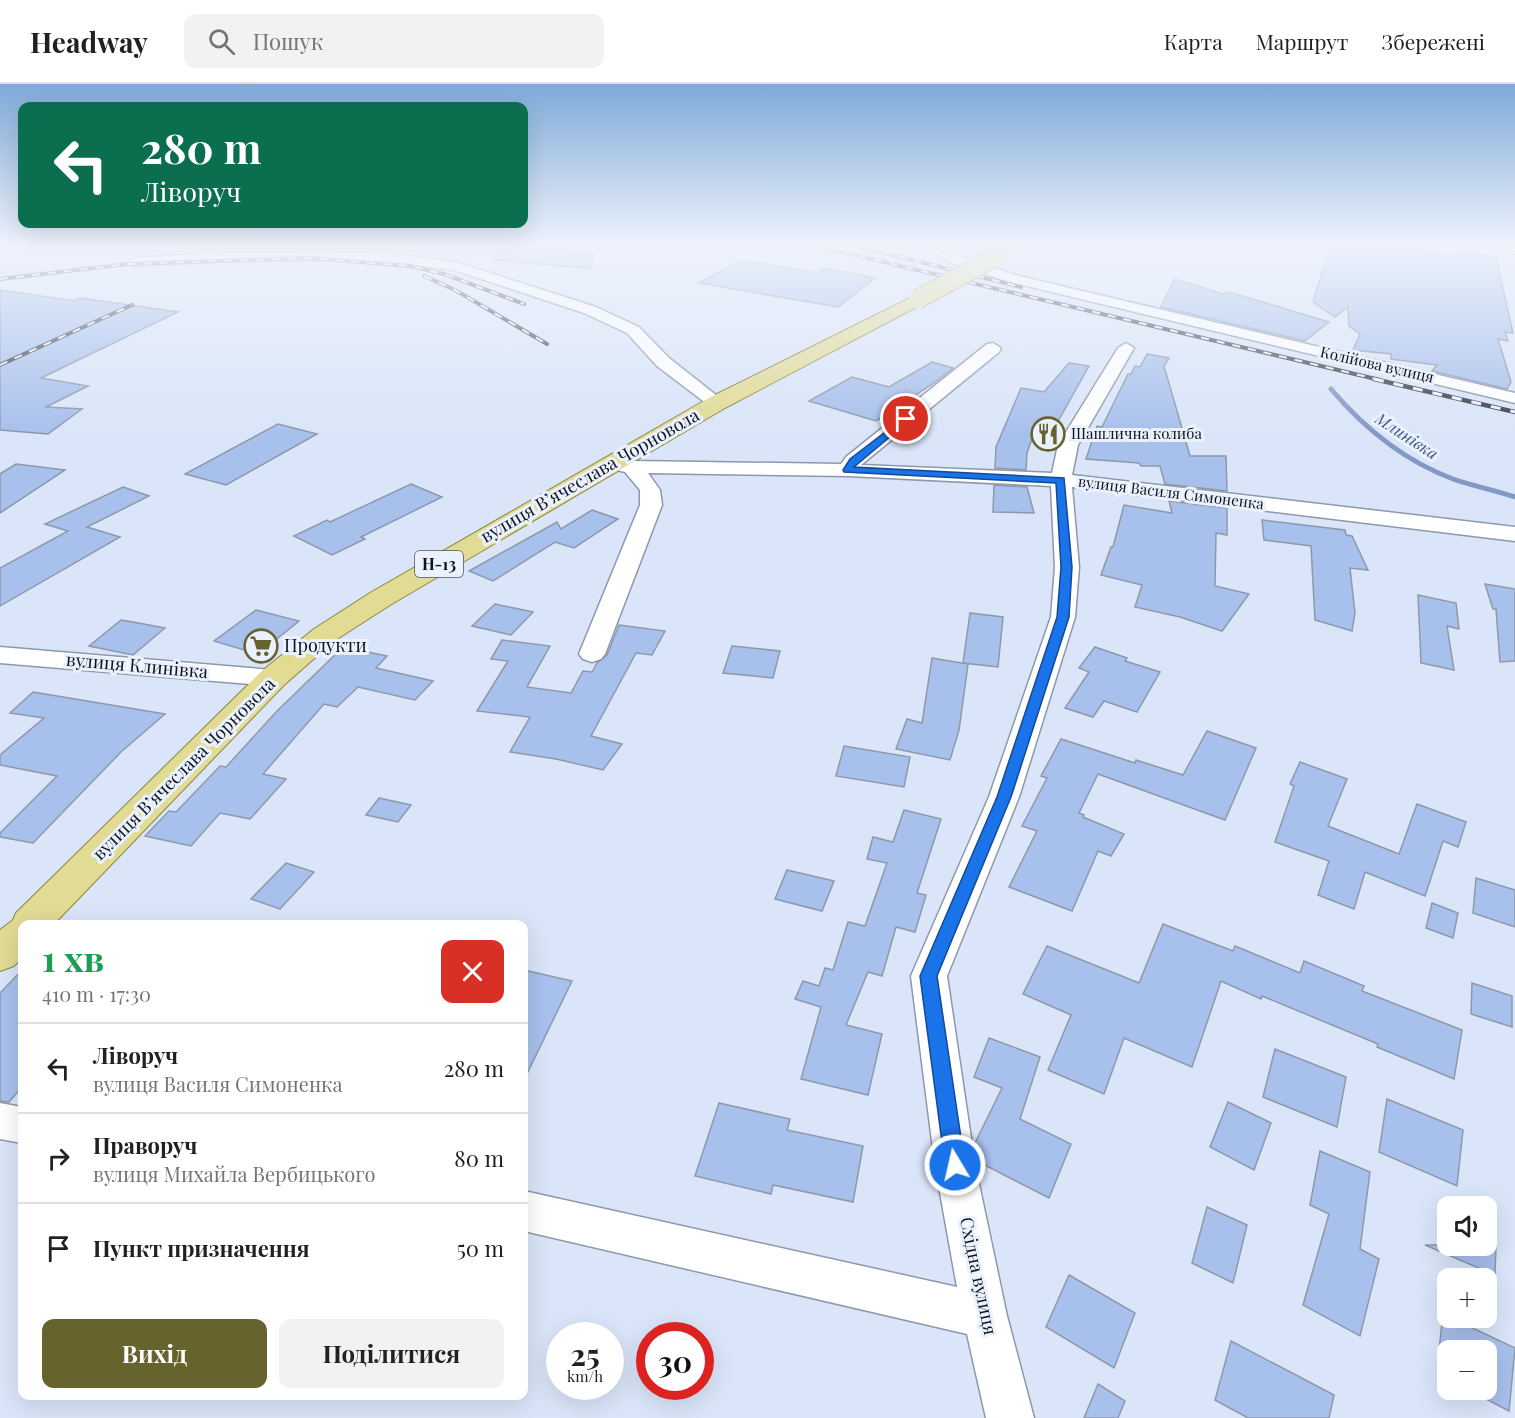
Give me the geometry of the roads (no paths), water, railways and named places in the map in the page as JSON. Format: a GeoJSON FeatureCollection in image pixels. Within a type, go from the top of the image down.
{"type":"FeatureCollection","features":[{"type":"Feature","properties":{"kind":"main road","name":"вулиця Вʼячеслава Чорновола"},"geometry":{"type":"LineString","coordinates":[[34,920],[273,678],[324,635],[380,599],[621,465],[717,403],[902,307]]}},
{"type":"Feature","properties":{"kind":"main road"},"geometry":{"type":"LineString","coordinates":[[0,955],[18,936]]}},
{"type":"Feature","properties":{"kind":"street","name":"вулиця Вʼячеслава Чорновола"},"geometry":{"type":"LineString","coordinates":[[582,307],[633,330],[663,362],[717,403]]}},
{"type":"Feature","properties":{"kind":"street","name":"Колійова вулиця"},"geometry":{"type":"LineString","coordinates":[[1134,307],[1515,398]]}},
{"type":"Feature","properties":{"kind":"street"},"geometry":{"type":"LineString","coordinates":[[848,470],[853,461],[993,348]]}},
{"type":"Feature","properties":{"kind":"street","name":"Східна вулиця"},"geometry":{"type":"LineString","coordinates":[[1010,1418],[985,1316],[955,1165],[928,976],[1004,797],[1063,617],[1067,567],[1060,480],[1068,445],[1126,348]]}},
{"type":"Feature","properties":{"kind":"street"},"geometry":{"type":"LineString","coordinates":[[592,654],[651,505],[650,490],[621,465]]}},
{"type":"Feature","properties":{"kind":"street","name":"вулиця Василя Симоненка"},"geometry":{"type":"LineString","coordinates":[[621,465],[848,470],[1060,480],[1515,534]]}},
{"type":"Feature","properties":{"kind":"street","name":"вулиця Клинівка"},"geometry":{"type":"LineString","coordinates":[[0,655],[273,678]]}},
{"type":"Feature","properties":{"kind":"street"},"geometry":{"type":"LineString","coordinates":[[0,1121],[18,1124]]}},
{"type":"Feature","properties":{"kind":"street"},"geometry":{"type":"LineString","coordinates":[[528,1213],[985,1316]]}},
{"type":"Feature","properties":{"kind":"waterway","name":"Млинівка"},"geometry":{"type":"LineString","coordinates":[[1331,389],[1371,430],[1418,463],[1453,479],[1515,497]]}},
{"type":"Feature","properties":{"kind":"railway"},"geometry":{"type":"LineString","coordinates":[[0,365],[127,307]]}},
{"type":"Feature","properties":{"kind":"railway"},"geometry":{"type":"LineString","coordinates":[[484,307],[547,344]]}},
{"type":"Feature","properties":{"kind":"railway"},"geometry":{"type":"LineString","coordinates":[[1074,307],[1380,380]]}},
{"type":"Feature","properties":{"kind":"railway"},"geometry":{"type":"LineString","coordinates":[[1374,379],[1515,412]]}},
{"type":"Feature","properties":{"kind":"place","name":"Шашлична колиба"},"geometry":{"type":"Point","coordinates":[1048,434]}},
{"type":"Feature","properties":{"kind":"place","name":"Продукти"},"geometry":{"type":"Point","coordinates":[261,646]}}]}
